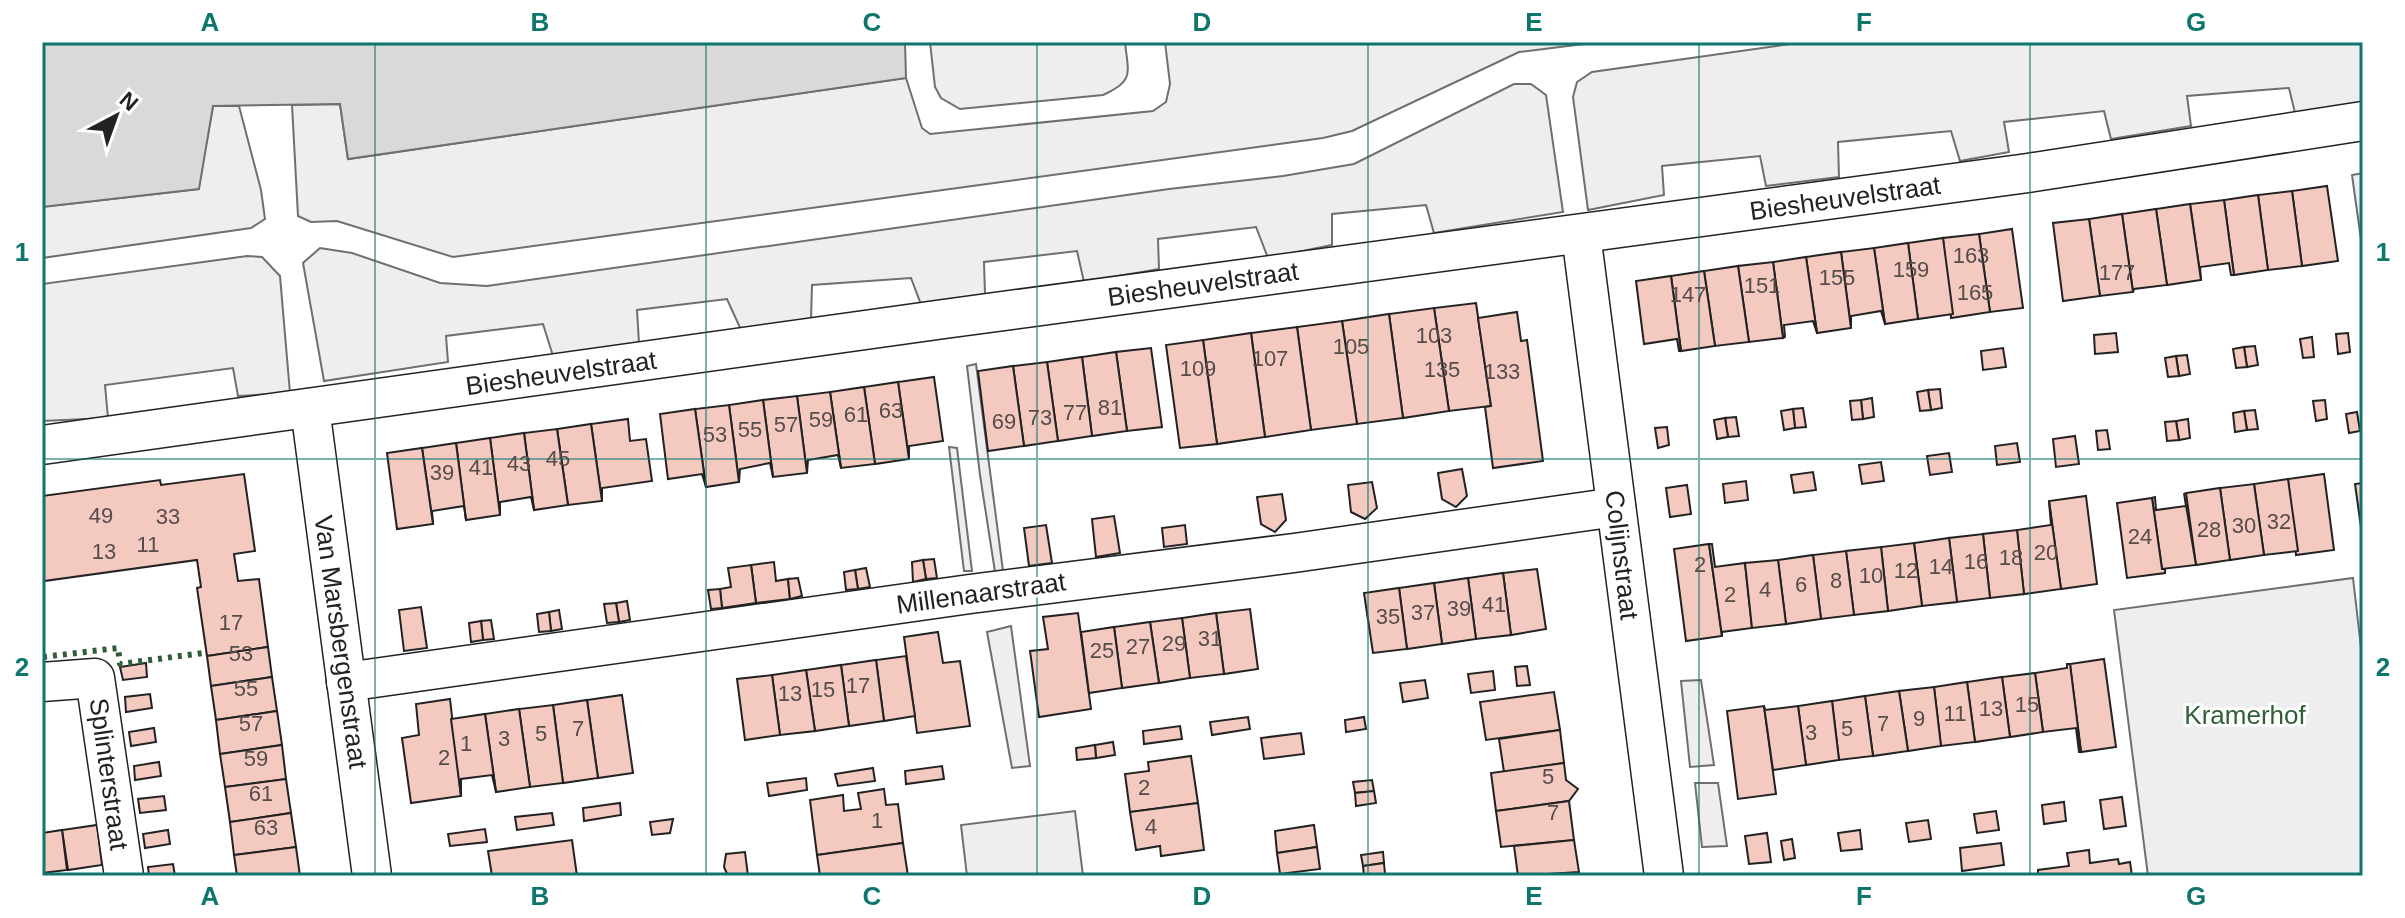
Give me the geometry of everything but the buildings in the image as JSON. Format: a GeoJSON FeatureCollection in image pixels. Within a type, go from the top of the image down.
{"type":"FeatureCollection","features":[{"type":"Feature","properties":{"kind":"street","name":"Biesheuvelstraat"},"geometry":{"type":"LineString","coordinates":[[42,445],[944,319],[2028,173],[2363,121]]}},
{"type":"Feature","properties":{"kind":"street","name":"Colijnstraat"},"geometry":{"type":"LineString","coordinates":[[1581,234],[1664,876]]}},
{"type":"Feature","properties":{"kind":"street","name":"Van Marsbergenstraat"},"geometry":{"type":"LineString","coordinates":[[310,408],[372,876]]}},
{"type":"Feature","properties":{"kind":"street","name":"Millenaarstraat"},"geometry":{"type":"LineString","coordinates":[[346,682],[1616,507]]}},
{"type":"Feature","properties":{"kind":"street","name":"Splinterstraat"},"geometry":{"type":"LineString","coordinates":[[42,682],[95,678],[124,876]]}},
{"type":"Feature","properties":{"kind":"green space"},"geometry":{"type":"Polygon","coordinates":[[[930,42],[1125,42],[1127,75],[1120,85],[1103,95],[960,109],[941,98],[935,87],[930,42]]]}},
{"type":"Feature","properties":{"kind":"green space"},"geometry":{"type":"Polygon","coordinates":[[[1165,42],[1600,42],[1519,52],[1352,131],[1323,138],[453,257],[337,221],[311,222],[298,216],[292,105],[340,104],[348,159],[906,78],[922,128],[930,134],[1153,111],[1166,102],[1170,84],[1165,42]]]}},
{"type":"Feature","properties":{"kind":"green space"},"geometry":{"type":"Polygon","coordinates":[[[1805,42],[2363,42],[2363,106],[2296,117],[2289,88],[2187,96],[2191,126],[2111,139],[2104,111],[2004,122],[2009,152],[1960,161],[1951,131],[1838,142],[1839,177],[1766,186],[1760,156],[1662,166],[1664,195],[1588,210],[1573,97],[1577,82],[1592,72],[1805,42]]]}},
{"type":"Feature","properties":{"kind":"green space"},"geometry":{"type":"Polygon","coordinates":[[[1514,84],[1531,84],[1546,95],[1563,212],[1434,233],[1426,205],[1332,214],[1332,245],[1268,258],[1256,227],[1158,239],[1159,269],[1084,282],[1077,251],[984,262],[985,294],[922,307],[911,278],[812,285],[811,319],[742,332],[727,299],[637,310],[639,343],[553,356],[543,324],[446,336],[448,362],[324,381],[303,263],[320,248],[352,253],[440,283],[487,286],[1354,164],[1514,84]]]}},
{"type":"Feature","properties":{"kind":"green space"},"geometry":{"type":"Polygon","coordinates":[[[213,106],[239,106],[261,190],[265,219],[251,228],[42,258],[42,207],[198,189],[213,106]]]}},
{"type":"Feature","properties":{"kind":"green space"},"geometry":{"type":"Polygon","coordinates":[[[2363,173],[2361,181],[2363,254],[2352,175],[2363,173]]]}},
{"type":"Feature","properties":{"kind":"green space"},"geometry":{"type":"Polygon","coordinates":[[[247,256],[262,257],[280,276],[290,393],[238,396],[233,368],[105,385],[108,418],[42,421],[42,284],[247,256]]]}},
{"type":"Feature","properties":{"kind":"green space"},"geometry":{"type":"Polygon","coordinates":[[[976,364],[1003,571],[995,572],[967,366],[976,364]]]}},
{"type":"Feature","properties":{"kind":"green space"},"geometry":{"type":"Polygon","coordinates":[[[949,447],[957,448],[972,571],[964,571],[949,447]]]}},
{"type":"Feature","properties":{"kind":"green space","name":"Kramerhof"},"geometry":{"type":"Polygon","coordinates":[[[2353,578],[2363,665],[2363,876],[2148,876],[2114,610],[2353,578]]]}},
{"type":"Feature","properties":{"kind":"green space"},"geometry":{"type":"Polygon","coordinates":[[[1011,626],[1030,766],[1012,768],[987,632],[1011,626]]]}},
{"type":"Feature","properties":{"kind":"green space"},"geometry":{"type":"Polygon","coordinates":[[[1701,680],[1714,765],[1690,767],[1681,681],[1701,680]]]}},
{"type":"Feature","properties":{"kind":"green space"},"geometry":{"type":"Polygon","coordinates":[[[1695,783],[1718,783],[1727,846],[1702,847],[1695,783]]]}},
{"type":"Feature","properties":{"kind":"green space"},"geometry":{"type":"Polygon","coordinates":[[[1075,811],[1083,876],[967,876],[961,825],[1075,811]]]}},
{"type":"Feature","properties":{"kind":"shaded area"},"geometry":{"type":"Polygon","coordinates":[[[42,42],[905,42],[906,78],[348,159],[340,104],[213,106],[199,189],[42,207],[42,42]]]}},
{"type":"Feature","properties":{"kind":"hedge"},"geometry":{"type":"LineString","coordinates":[[43,657],[118,648],[120,664],[203,653]]}}]}
